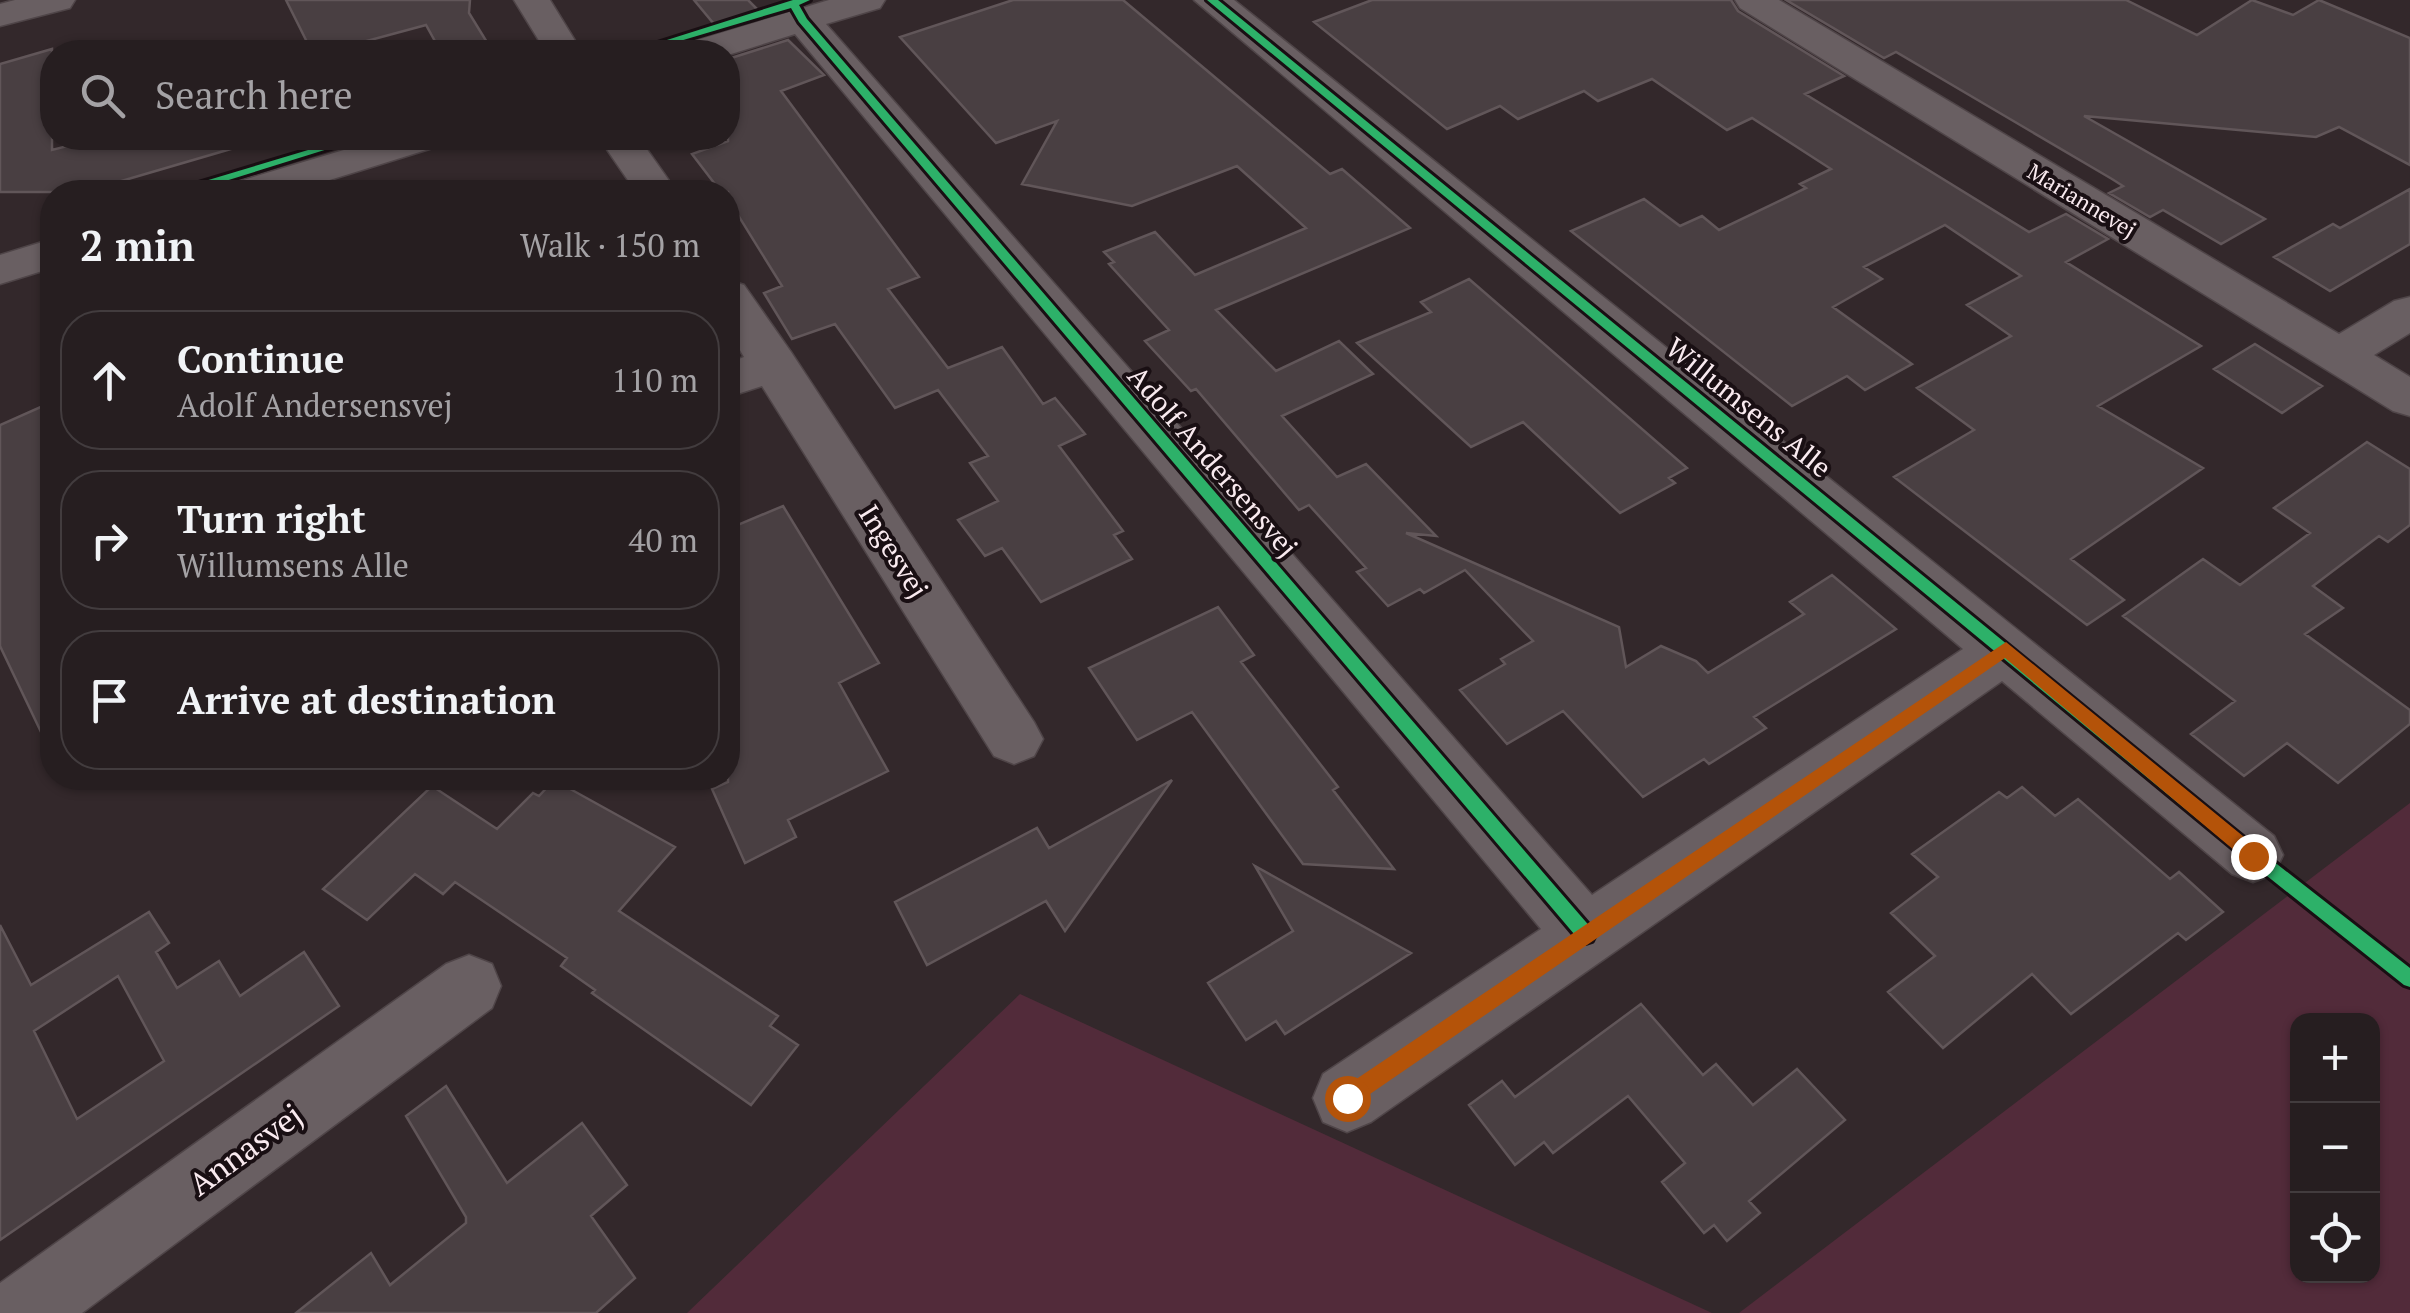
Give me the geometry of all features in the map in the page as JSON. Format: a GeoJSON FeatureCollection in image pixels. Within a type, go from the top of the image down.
{"type":"FeatureCollection","features":[{"type":"Feature","properties":{"kind":"street"},"geometry":{"type":"LineString","coordinates":[[0,15],[57,0]]}},
{"type":"Feature","properties":{"kind":"street"},"geometry":{"type":"LineString","coordinates":[[532,0],[557,40]]}},
{"type":"Feature","properties":{"kind":"street"},"geometry":{"type":"LineString","coordinates":[[737,40],[866,0]]}},
{"type":"Feature","properties":{"kind":"street","name":"Willumsens Alle"},"geometry":{"type":"LineString","coordinates":[[1212,0],[2006,649],[2253,856]]}},
{"type":"Feature","properties":{"kind":"street","name":"Mariannevej"},"geometry":{"type":"LineString","coordinates":[[1753,0],[2410,399]]}},
{"type":"Feature","properties":{"kind":"street","name":"Adolf Andersensvej"},"geometry":{"type":"LineString","coordinates":[[803,20],[1586,935]]}},
{"type":"Feature","properties":{"kind":"street"},"geometry":{"type":"LineString","coordinates":[[287,180],[385,150]]}},
{"type":"Feature","properties":{"kind":"street"},"geometry":{"type":"LineString","coordinates":[[627,150],[649,180]]}},
{"type":"Feature","properties":{"kind":"street"},"geometry":{"type":"LineString","coordinates":[[0,270],[40,257]]}},
{"type":"Feature","properties":{"kind":"street","name":"Ingesvej"},"geometry":{"type":"LineString","coordinates":[[740,312],[1014,739]]}},
{"type":"Feature","properties":{"kind":"street"},"geometry":{"type":"LineString","coordinates":[[2338,356],[2410,312]]}},
{"type":"Feature","properties":{"kind":"street"},"geometry":{"type":"LineString","coordinates":[[740,377],[775,363]]}},
{"type":"Feature","properties":{"kind":"street"},"geometry":{"type":"LineString","coordinates":[[1347,1098],[2006,649]]}},
{"type":"Feature","properties":{"kind":"street","name":"Annasvej"},"geometry":{"type":"LineString","coordinates":[[21,1313],[469,986]]}},
{"type":"Feature","properties":{"kind":"shaded area"},"geometry":{"type":"Polygon","coordinates":[[[2410,803],[2410,1313],[1739,1313],[2410,803]]]}},
{"type":"Feature","properties":{"kind":"shaded area"},"geometry":{"type":"Polygon","coordinates":[[[1020,994],[1712,1313],[687,1313],[1020,994]]]}},
{"type":"Feature","properties":{"kind":"building"},"geometry":{"type":"Polygon","coordinates":[[[286,0],[470,0],[469,13],[486,40],[434,40],[426,25],[370,40],[306,40],[286,0]]]}},
{"type":"Feature","properties":{"kind":"building"},"geometry":{"type":"Polygon","coordinates":[[[694,0],[748,0],[764,16],[719,30],[694,0]]]}},
{"type":"Feature","properties":{"kind":"building"},"geometry":{"type":"Polygon","coordinates":[[[1013,0],[1123,0],[1330,174],[1342,169],[1410,228],[1216,310],[1276,371],[1339,341],[1373,374],[1282,416],[1337,477],[1366,464],[1436,536],[1406,533],[1619,627],[1626,667],[1661,646],[1696,661],[1708,673],[1804,614],[1790,602],[1832,575],[1896,629],[1754,717],[1766,728],[1709,764],[1704,759],[1643,797],[1563,711],[1507,744],[1460,690],[1505,664],[1501,659],[1533,641],[1465,570],[1424,593],[1420,589],[1388,606],[1357,572],[1366,568],[1309,505],[1299,510],[1196,389],[1191,391],[1145,341],[1169,330],[1109,264],[1114,262],[1104,252],[1155,232],[1195,275],[1306,228],[1237,166],[1132,206],[1022,184],[1057,121],[996,143],[900,37],[1013,0]]]}},
{"type":"Feature","properties":{"kind":"building"},"geometry":{"type":"Polygon","coordinates":[[[1372,0],[1731,0],[1738,11],[1844,76],[1805,94],[2029,232],[2066,214],[2108,239],[2066,262],[2201,346],[2098,406],[2203,468],[2071,559],[2124,600],[2087,625],[1894,477],[1974,430],[1917,388],[2011,336],[1967,305],[2021,276],[1945,225],[1864,267],[1882,279],[1833,307],[1912,364],[1865,390],[1847,376],[1792,406],[1571,231],[1644,199],[1680,226],[1702,216],[1719,230],[1806,188],[1800,184],[1831,169],[1752,118],[1727,130],[1652,79],[1598,101],[1584,91],[1518,119],[1500,106],[1447,129],[1314,22],[1372,0]]]}},
{"type":"Feature","properties":{"kind":"building"},"geometry":{"type":"Polygon","coordinates":[[[1786,0],[2126,0],[2197,35],[2252,0],[2293,15],[2319,0],[2410,38],[2410,165],[2339,127],[2316,137],[2084,116],[2265,219],[2221,244],[2163,210],[2150,217],[2109,193],[2123,186],[2112,179],[1896,52],[1884,58],[1786,0]]]}},
{"type":"Feature","properties":{"kind":"building"},"geometry":{"type":"Polygon","coordinates":[[[788,40],[824,75],[781,91],[919,277],[888,289],[948,368],[1002,347],[1043,404],[1055,398],[1085,434],[1059,446],[1123,531],[1114,535],[1132,559],[1041,602],[1002,548],[985,556],[958,520],[998,501],[970,463],[988,456],[938,390],[895,408],[835,324],[792,339],[764,293],[782,286],[740,218],[740,180],[712,180],[692,154],[703,150],[740,150],[740,55],[788,40]]]}},
{"type":"Feature","properties":{"kind":"building"},"geometry":{"type":"Polygon","coordinates":[[[40,52],[40,150],[227,150],[125,180],[40,180],[40,192],[0,192],[0,64],[40,52]]]}},
{"type":"Feature","properties":{"kind":"building"},"geometry":{"type":"Polygon","coordinates":[[[2410,189],[2410,244],[2330,291],[2274,257],[2333,224],[2340,228],[2410,189]]]}},
{"type":"Feature","properties":{"kind":"building"},"geometry":{"type":"Polygon","coordinates":[[[1469,279],[1687,468],[1669,478],[1675,483],[1620,513],[1523,422],[1471,447],[1357,343],[1431,312],[1421,302],[1469,279]]]}},
{"type":"Feature","properties":{"kind":"building"},"geometry":{"type":"Polygon","coordinates":[[[2255,344],[2322,386],[2282,413],[2214,369],[2255,344]]]}},
{"type":"Feature","properties":{"kind":"building"},"geometry":{"type":"Polygon","coordinates":[[[40,407],[40,730],[0,646],[0,425],[40,407]]]}},
{"type":"Feature","properties":{"kind":"building"},"geometry":{"type":"Polygon","coordinates":[[[2367,442],[2410,469],[2410,525],[2388,542],[2379,536],[2313,586],[2343,608],[2305,634],[2410,710],[2410,724],[2338,783],[2287,743],[2244,776],[2191,734],[2235,701],[2123,616],[2203,559],[2240,585],[2310,533],[2274,508],[2367,442]]]}},
{"type":"Feature","properties":{"kind":"building"},"geometry":{"type":"Polygon","coordinates":[[[783,506],[879,663],[839,683],[888,771],[788,820],[796,837],[745,863],[712,790],[740,790],[740,524],[783,506]]]}},
{"type":"Feature","properties":{"kind":"building"},"geometry":{"type":"Polygon","coordinates":[[[1218,607],[1254,655],[1241,662],[1338,787],[1333,790],[1394,869],[1303,864],[1192,712],[1137,740],[1089,668],[1218,607]]]}},
{"type":"Feature","properties":{"kind":"building"},"geometry":{"type":"Polygon","coordinates":[[[1172,780],[1065,931],[1046,901],[927,965],[895,902],[1037,828],[1049,848],[1172,780]]]}},
{"type":"Feature","properties":{"kind":"building"},"geometry":{"type":"Polygon","coordinates":[[[2022,787],[2055,816],[2078,799],[2170,879],[2179,872],[2223,912],[2186,940],[2178,933],[2071,1014],[2032,974],[1943,1048],[1888,992],[1935,956],[1891,913],[1938,877],[1912,854],[1999,792],[2007,798],[2022,787]]]}},
{"type":"Feature","properties":{"kind":"building"},"geometry":{"type":"Polygon","coordinates":[[[428,790],[438,790],[497,829],[533,793],[539,796],[545,790],[572,790],[675,847],[619,911],[778,1016],[770,1026],[798,1045],[751,1105],[592,993],[595,990],[561,966],[567,958],[455,882],[443,894],[415,874],[367,920],[323,889],[428,790]]]}},
{"type":"Feature","properties":{"kind":"building"},"geometry":{"type":"Polygon","coordinates":[[[1255,866],[1411,953],[1285,1034],[1276,1021],[1246,1040],[1208,983],[1293,931],[1255,866]]]}},
{"type":"Feature","properties":{"kind":"building"},"geometry":{"type":"Polygon","coordinates":[[[149,912],[169,943],[156,952],[177,988],[219,961],[240,996],[304,952],[339,1006],[0,1240],[0,925],[31,985],[149,912]],[[118,976],[34,1031],[77,1119],[164,1061],[118,976]]]}},
{"type":"Feature","properties":{"kind":"building"},"geometry":{"type":"Polygon","coordinates":[[[1641,1004],[1703,1075],[1716,1064],[1753,1105],[1797,1069],[1845,1120],[1749,1201],[1760,1213],[1727,1241],[1714,1225],[1704,1233],[1662,1182],[1685,1163],[1628,1096],[1553,1153],[1544,1142],[1515,1165],[1469,1105],[1502,1081],[1515,1097],[1641,1004]]]}},
{"type":"Feature","properties":{"kind":"building"},"geometry":{"type":"Polygon","coordinates":[[[446,1086],[507,1183],[582,1123],[627,1185],[591,1216],[635,1278],[596,1313],[296,1313],[371,1253],[390,1285],[466,1223],[406,1116],[446,1086]]]}},
{"type":"Feature","properties":{"kind":"cycle path"},"geometry":{"type":"LineString","coordinates":[[673,40],[805,0]]}},
{"type":"Feature","properties":{"kind":"cycle path"},"geometry":{"type":"LineString","coordinates":[[1212,0],[2253,855],[2410,979]]}},
{"type":"Feature","properties":{"kind":"cycle path"},"geometry":{"type":"LineString","coordinates":[[793,3],[803,20],[1586,935]]}},
{"type":"Feature","properties":{"kind":"cycle path"},"geometry":{"type":"LineString","coordinates":[[219,180],[318,150]]}},
{"type":"Feature","properties":{"kind":"route"},"geometry":{"type":"LineString","coordinates":[[1347,1098],[2006,649],[2253,856]]}}]}
